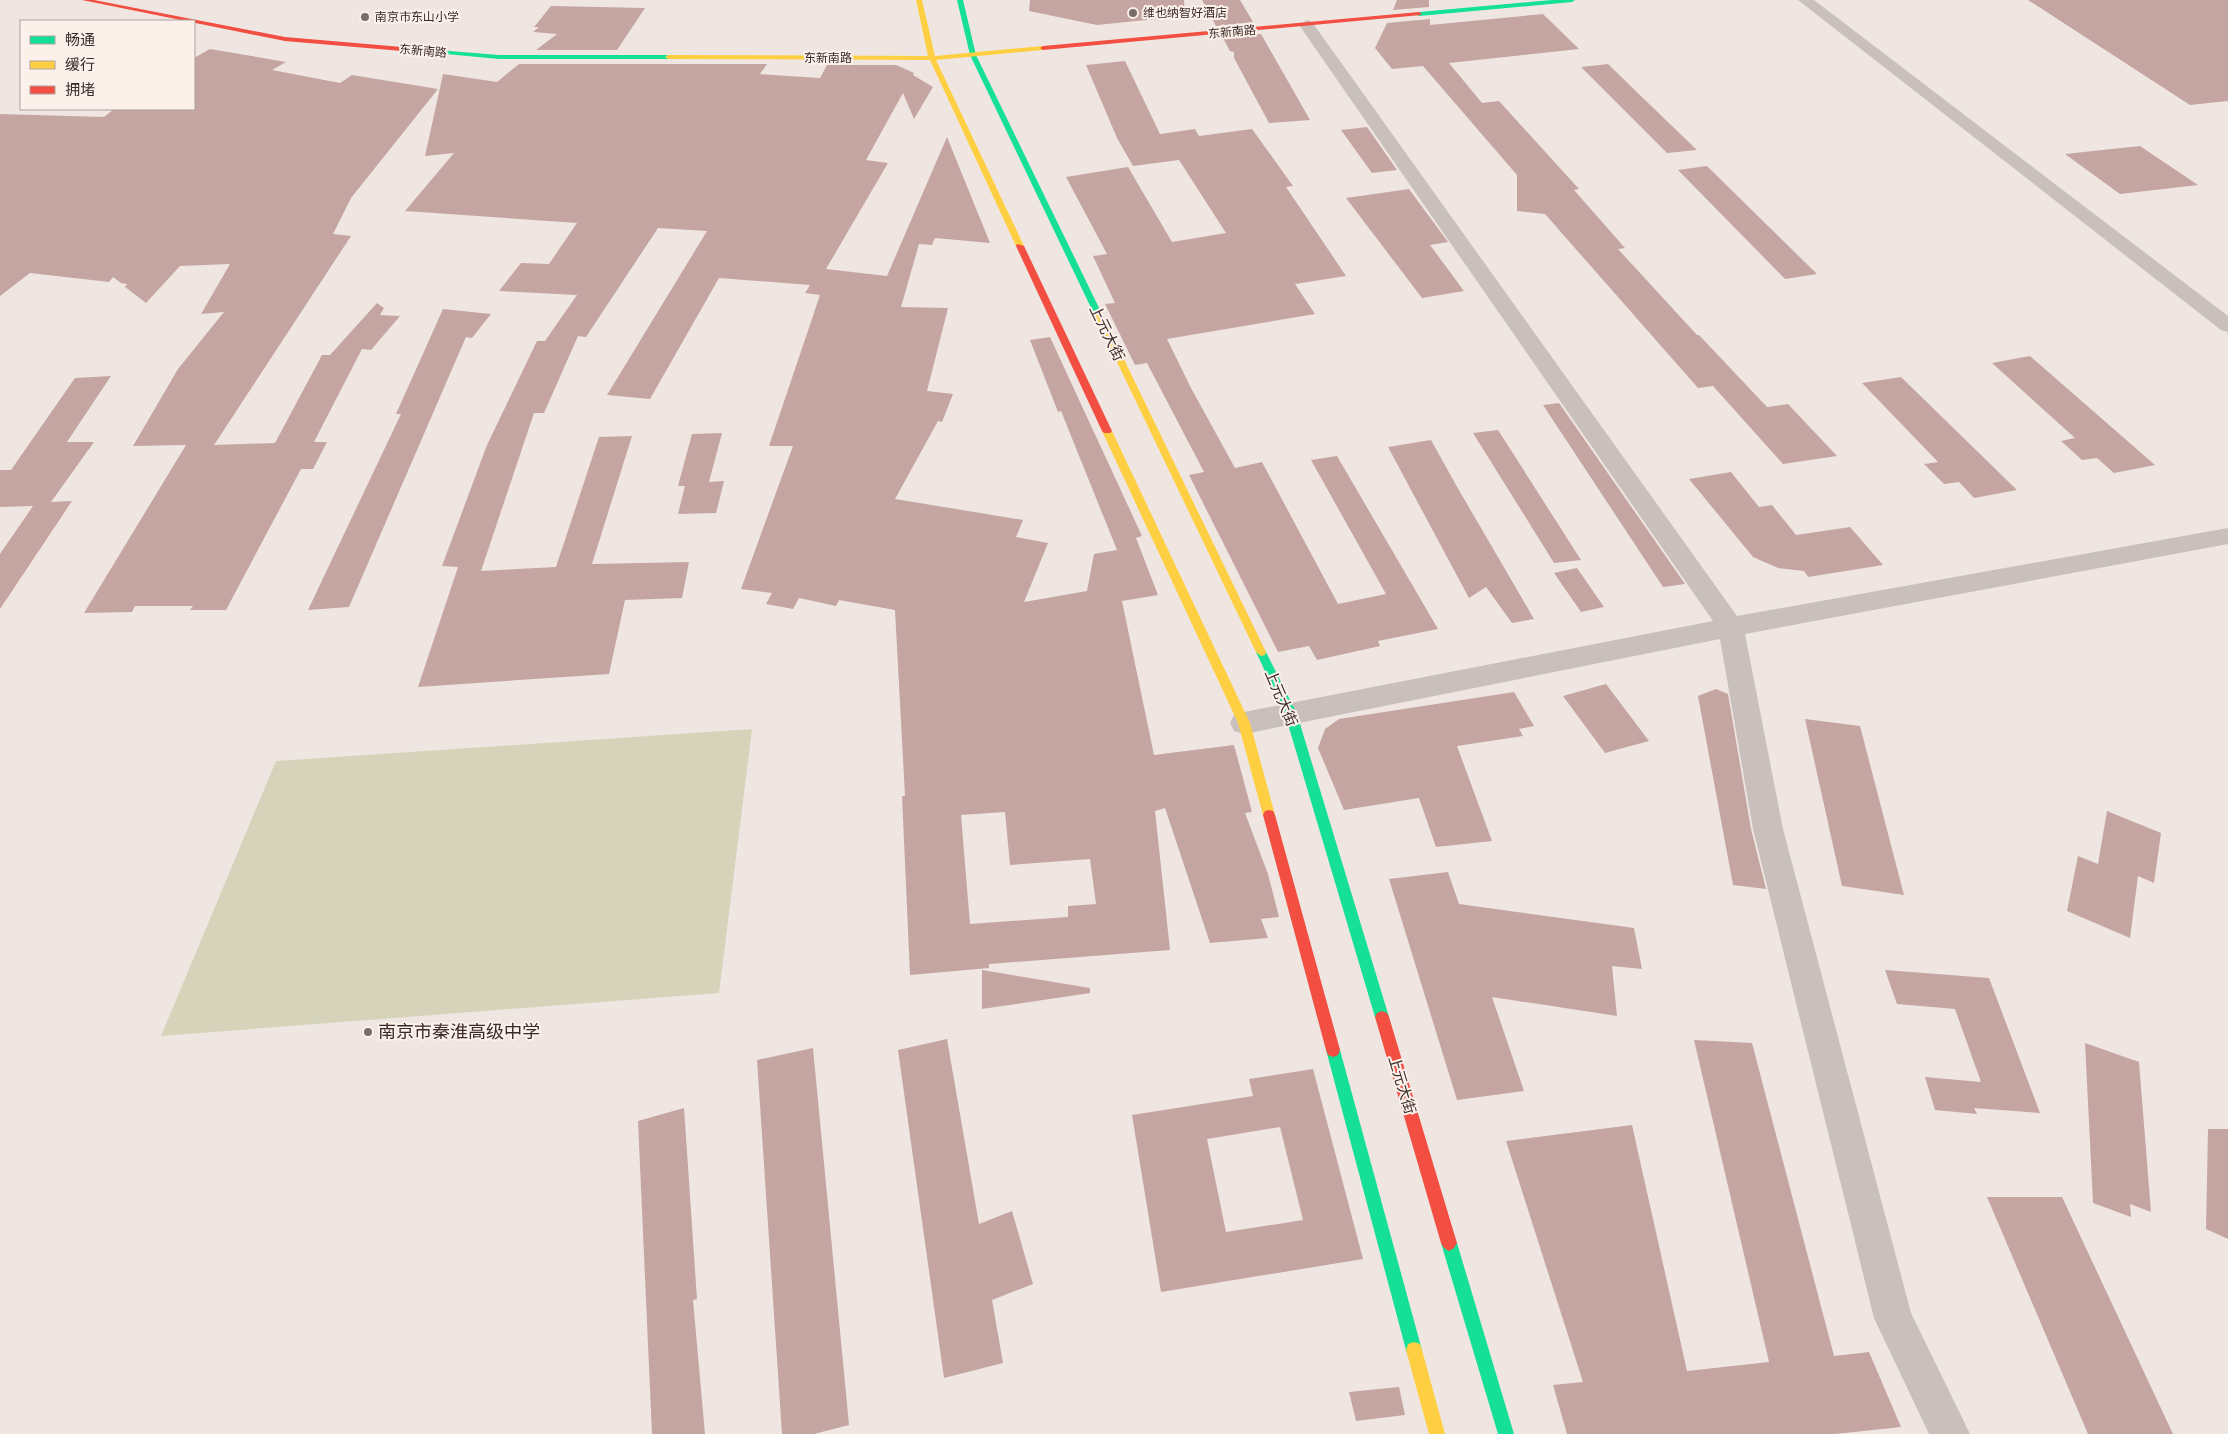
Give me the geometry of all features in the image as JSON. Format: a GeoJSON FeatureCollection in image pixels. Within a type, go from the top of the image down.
{"type":"FeatureCollection","features":[{"type":"Feature","properties":{"kind":"main road","name":"东新南路"},"geometry":{"type":"LineString","coordinates":[[85,0],[188,20]]}},
{"type":"Feature","properties":{"kind":"main road"},"geometry":{"type":"LineString","coordinates":[[919,0],[932,58],[1244,723],[1437,1434]]}},
{"type":"Feature","properties":{"kind":"main road","name":"上元大街"},"geometry":{"type":"LineString","coordinates":[[960,0],[973,55],[1291,714],[1506,1434]]}},
{"type":"Feature","properties":{"kind":"main road"},"geometry":{"type":"LineString","coordinates":[[1344,9],[1442,0]]}},
{"type":"Feature","properties":{"kind":"main road","name":"东新南路"},"geometry":{"type":"LineString","coordinates":[[195,21],[285,39],[499,57],[932,58],[1572,0]]}},
{"type":"Feature","properties":{"kind":"main road"},"geometry":{"type":"LineString","coordinates":[[929,45],[945,44]]}},
{"type":"Feature","properties":{"kind":"street"},"geometry":{"type":"LineString","coordinates":[[1805,0],[2228,326]]}},
{"type":"Feature","properties":{"kind":"street"},"geometry":{"type":"LineString","coordinates":[[1307,25],[1731,627],[1768,829],[1894,1318],[1950,1434]]}},
{"type":"Feature","properties":{"kind":"street"},"geometry":{"type":"LineString","coordinates":[[1244,723],[1731,627],[2228,536]]}},
{"type":"Feature","properties":{"kind":"green space"},"geometry":{"type":"Polygon","coordinates":[[[752,729],[719,993],[161,1036],[276,761],[752,729]]]}},
{"type":"Feature","properties":{"kind":"building","name":"维也纳智好酒店"},"geometry":{"type":"Polygon","coordinates":[[[1030,0],[1184,0],[1185,16],[1097,25],[1029,11],[1030,0]]]}},
{"type":"Feature","properties":{"kind":"building"},"geometry":{"type":"Polygon","coordinates":[[[1202,0],[1240,0],[1253,22],[1216,26],[1202,0]]]}},
{"type":"Feature","properties":{"kind":"building"},"geometry":{"type":"Polygon","coordinates":[[[1397,0],[1429,0],[1429,7],[1393,10],[1397,0]]]}},
{"type":"Feature","properties":{"kind":"building"},"geometry":{"type":"Polygon","coordinates":[[[2028,0],[2228,0],[2228,101],[2190,105],[2028,0]]]}},
{"type":"Feature","properties":{"kind":"building"},"geometry":{"type":"Polygon","coordinates":[[[551,6],[645,8],[617,50],[536,50],[557,34],[533,32],[539,27],[534,27],[551,6]]]}},
{"type":"Feature","properties":{"kind":"building"},"geometry":{"type":"Polygon","coordinates":[[[1543,14],[1579,49],[1449,63],[1482,103],[1499,101],[1579,189],[1574,190],[1625,248],[1618,249],[1697,335],[1767,407],[1788,404],[1837,456],[1783,464],[1713,386],[1698,388],[1545,214],[1517,211],[1517,175],[1423,66],[1392,69],[1375,48],[1387,23],[1430,19],[1430,25],[1543,14]]]}},
{"type":"Feature","properties":{"kind":"building"},"geometry":{"type":"Polygon","coordinates":[[[1261,34],[1310,120],[1269,123],[1234,58],[1234,52],[1230,51],[1223,38],[1261,34]]]}},
{"type":"Feature","properties":{"kind":"building"},"geometry":{"type":"Polygon","coordinates":[[[210,49],[286,62],[272,70],[340,83],[352,75],[438,89],[351,198],[333,234],[351,236],[214,445],[275,443],[322,355],[330,355],[377,303],[384,308],[380,315],[400,316],[371,350],[362,349],[314,442],[327,442],[313,469],[301,469],[226,610],[190,610],[193,606],[135,606],[132,612],[84,613],[186,445],[133,446],[178,369],[224,312],[201,314],[230,264],[180,266],[146,303],[125,287],[127,284],[121,283],[113,277],[109,282],[30,273],[0,296],[0,114],[104,117],[113,110],[195,110],[195,57],[210,49]]]}},
{"type":"Feature","properties":{"kind":"building"},"geometry":{"type":"Polygon","coordinates":[[[1125,61],[1160,134],[1195,129],[1199,136],[1252,129],[1293,186],[1286,187],[1346,276],[1295,284],[1315,314],[1167,339],[1191,388],[1235,468],[1262,462],[1338,604],[1386,594],[1311,460],[1337,456],[1438,629],[1378,641],[1380,646],[1317,660],[1309,646],[1278,652],[1189,475],[1204,472],[1147,363],[1135,365],[1105,304],[1115,303],[1093,256],[1107,254],[1066,177],[1128,167],[1172,242],[1226,233],[1179,160],[1133,166],[1117,138],[1086,65],[1125,61]]]}},
{"type":"Feature","properties":{"kind":"building"},"geometry":{"type":"Polygon","coordinates":[[[519,64],[767,64],[760,74],[820,78],[827,65],[896,65],[914,73],[913,75],[933,87],[914,119],[903,93],[866,160],[888,163],[826,269],[887,276],[947,137],[990,243],[935,238],[932,245],[919,244],[901,307],[948,308],[927,391],[953,394],[942,422],[938,421],[895,499],[1023,520],[1016,537],[1048,543],[1024,602],[1087,591],[1094,554],[1117,550],[1061,411],[1058,412],[1030,340],[1050,337],[1142,536],[1136,538],[1158,595],[1122,601],[1154,755],[1234,745],[1252,812],[1245,813],[1268,874],[1279,917],[1261,919],[1268,938],[1210,943],[1165,808],[1155,811],[1170,950],[989,964],[989,968],[910,975],[902,796],[905,796],[895,610],[839,600],[836,606],[799,598],[793,609],[766,604],[772,593],[741,589],[793,446],[769,446],[820,295],[805,293],[810,285],[719,278],[650,399],[607,395],[707,231],[658,228],[586,337],[578,336],[544,413],[534,413],[481,571],[556,567],[599,437],[632,436],[592,564],[689,562],[682,598],[625,600],[609,674],[418,687],[458,567],[442,566],[487,445],[537,341],[545,341],[577,295],[499,291],[521,263],[549,264],[577,223],[405,211],[454,153],[425,156],[443,74],[497,82],[519,64]],[[1005,812],[961,815],[970,924],[1068,917],[1068,906],[1096,904],[1090,859],[1010,865],[1005,812]]]}},
{"type":"Feature","properties":{"kind":"building"},"geometry":{"type":"Polygon","coordinates":[[[1608,64],[1697,150],[1667,153],[1581,67],[1608,64]]]}},
{"type":"Feature","properties":{"kind":"building"},"geometry":{"type":"Polygon","coordinates":[[[1367,127],[1397,170],[1372,173],[1341,130],[1367,127]]]}},
{"type":"Feature","properties":{"kind":"building"},"geometry":{"type":"Polygon","coordinates":[[[2140,146],[2198,185],[2120,194],[2065,154],[2140,146]]]}},
{"type":"Feature","properties":{"kind":"building"},"geometry":{"type":"Polygon","coordinates":[[[1707,166],[1817,274],[1785,279],[1678,170],[1707,166]]]}},
{"type":"Feature","properties":{"kind":"building"},"geometry":{"type":"Polygon","coordinates":[[[1409,189],[1448,242],[1430,245],[1464,291],[1422,298],[1346,198],[1409,189]]]}},
{"type":"Feature","properties":{"kind":"building"},"geometry":{"type":"Polygon","coordinates":[[[443,309],[491,314],[472,338],[466,337],[349,607],[308,610],[401,414],[396,414],[443,309]]]}},
{"type":"Feature","properties":{"kind":"building"},"geometry":{"type":"Polygon","coordinates":[[[2030,356],[2155,465],[2114,473],[2097,458],[2082,460],[2061,441],[2075,438],[1992,363],[2030,356]]]}},
{"type":"Feature","properties":{"kind":"building"},"geometry":{"type":"Polygon","coordinates":[[[111,376],[67,442],[94,442],[51,502],[72,501],[0,609],[0,554],[33,506],[0,507],[0,470],[11,470],[75,378],[111,376]]]}},
{"type":"Feature","properties":{"kind":"building"},"geometry":{"type":"Polygon","coordinates":[[[1901,377],[2017,490],[1974,498],[1959,482],[1944,484],[1924,464],[1938,462],[1862,383],[1901,377]]]}},
{"type":"Feature","properties":{"kind":"building"},"geometry":{"type":"Polygon","coordinates":[[[1559,403],[1685,584],[1663,587],[1543,405],[1559,403]]]}},
{"type":"Feature","properties":{"kind":"building"},"geometry":{"type":"Polygon","coordinates":[[[1498,430],[1581,560],[1554,563],[1473,433],[1498,430]]]}},
{"type":"Feature","properties":{"kind":"building"},"geometry":{"type":"Polygon","coordinates":[[[722,433],[709,482],[724,481],[716,513],[678,514],[685,486],[678,486],[692,434],[722,433]]]}},
{"type":"Feature","properties":{"kind":"building"},"geometry":{"type":"Polygon","coordinates":[[[1431,440],[1534,619],[1512,623],[1486,587],[1469,598],[1388,447],[1431,440]]]}},
{"type":"Feature","properties":{"kind":"building"},"geometry":{"type":"Polygon","coordinates":[[[1731,472],[1759,507],[1772,505],[1796,535],[1850,527],[1883,565],[1808,577],[1804,571],[1778,568],[1753,557],[1689,479],[1731,472]]]}},
{"type":"Feature","properties":{"kind":"building"},"geometry":{"type":"Polygon","coordinates":[[[1577,568],[1604,607],[1581,612],[1554,573],[1577,568]]]}},
{"type":"Feature","properties":{"kind":"building"},"geometry":{"type":"Polygon","coordinates":[[[1606,684],[1649,741],[1605,753],[1563,696],[1606,684]]]}},
{"type":"Feature","properties":{"kind":"building"},"geometry":{"type":"Polygon","coordinates":[[[1716,689],[1728,694],[1751,829],[1766,889],[1733,885],[1698,696],[1716,689]]]}},
{"type":"Feature","properties":{"kind":"building"},"geometry":{"type":"Polygon","coordinates":[[[1514,692],[1534,726],[1519,729],[1523,736],[1457,746],[1492,841],[1436,847],[1419,798],[1344,810],[1318,748],[1325,729],[1339,719],[1514,692]]]}},
{"type":"Feature","properties":{"kind":"building"},"geometry":{"type":"Polygon","coordinates":[[[1805,719],[1860,726],[1904,895],[1842,886],[1805,719]]]}},
{"type":"Feature","properties":{"kind":"building"},"geometry":{"type":"Polygon","coordinates":[[[2107,811],[2161,833],[2154,883],[2138,876],[2130,938],[2067,911],[2078,856],[2098,864],[2107,811]]]}},
{"type":"Feature","properties":{"kind":"building"},"geometry":{"type":"Polygon","coordinates":[[[1448,872],[1459,904],[1634,928],[1642,969],[1612,966],[1617,1016],[1492,997],[1524,1091],[1457,1100],[1389,879],[1448,872]]]}},
{"type":"Feature","properties":{"kind":"building"},"geometry":{"type":"Polygon","coordinates":[[[982,970],[1090,988],[1090,993],[982,1009],[982,970]]]}},
{"type":"Feature","properties":{"kind":"building"},"geometry":{"type":"Polygon","coordinates":[[[1885,970],[1989,978],[2040,1113],[1974,1108],[1977,1114],[1935,1110],[1925,1077],[1981,1082],[1955,1009],[1897,1004],[1885,970]]]}},
{"type":"Feature","properties":{"kind":"building"},"geometry":{"type":"Polygon","coordinates":[[[947,1039],[979,1224],[1012,1211],[1033,1284],[992,1300],[1003,1363],[944,1378],[898,1050],[947,1039]]]}},
{"type":"Feature","properties":{"kind":"building"},"geometry":{"type":"Polygon","coordinates":[[[1694,1040],[1752,1043],[1834,1356],[1869,1352],[1901,1427],[1835,1434],[1567,1434],[1553,1385],[1583,1382],[1506,1141],[1632,1125],[1687,1371],[1769,1362],[1694,1040]]]}},
{"type":"Feature","properties":{"kind":"building"},"geometry":{"type":"Polygon","coordinates":[[[2085,1043],[2139,1062],[2151,1212],[2130,1204],[2131,1217],[2093,1203],[2085,1043]]]}},
{"type":"Feature","properties":{"kind":"building"},"geometry":{"type":"Polygon","coordinates":[[[813,1048],[849,1425],[814,1434],[782,1434],[757,1060],[813,1048]]]}},
{"type":"Feature","properties":{"kind":"building"},"geometry":{"type":"Polygon","coordinates":[[[1313,1069],[1363,1259],[1161,1292],[1132,1115],[1253,1096],[1249,1079],[1313,1069]],[[1280,1127],[1207,1139],[1226,1232],[1303,1220],[1280,1127]]]}},
{"type":"Feature","properties":{"kind":"building"},"geometry":{"type":"Polygon","coordinates":[[[684,1108],[697,1299],[693,1300],[705,1434],[652,1434],[638,1121],[684,1108]]]}},
{"type":"Feature","properties":{"kind":"building"},"geometry":{"type":"Polygon","coordinates":[[[2208,1129],[2228,1129],[2228,1239],[2206,1229],[2208,1129]]]}},
{"type":"Feature","properties":{"kind":"building"},"geometry":{"type":"Polygon","coordinates":[[[1987,1197],[2062,1197],[2173,1434],[2088,1434],[1987,1197]]]}},
{"type":"Feature","properties":{"kind":"building"},"geometry":{"type":"Polygon","coordinates":[[[1399,1387],[1405,1415],[1356,1421],[1349,1392],[1399,1387]]]}},
{"type":"Feature","properties":{"kind":"traffic: fast"},"geometry":{"type":"LineString","coordinates":[[960,0],[973,55],[1098,314]]}},
{"type":"Feature","properties":{"kind":"traffic: fast"},"geometry":{"type":"LineString","coordinates":[[1419,14],[1572,0]]}},
{"type":"Feature","properties":{"kind":"traffic: fast"},"geometry":{"type":"LineString","coordinates":[[437,52],[499,57],[668,57]]}},
{"type":"Feature","properties":{"kind":"traffic: fast"},"geometry":{"type":"LineString","coordinates":[[1261,652],[1291,714],[1382,1017]]}},
{"type":"Feature","properties":{"kind":"traffic: fast"},"geometry":{"type":"LineString","coordinates":[[1333,1050],[1414,1350]]}},
{"type":"Feature","properties":{"kind":"traffic: fast"},"geometry":{"type":"LineString","coordinates":[[1449,1243],[1506,1434]]}},
{"type":"Feature","properties":{"kind":"traffic: slow"},"geometry":{"type":"LineString","coordinates":[[919,0],[932,58],[1020,246]]}},
{"type":"Feature","properties":{"kind":"traffic: slow"},"geometry":{"type":"LineString","coordinates":[[668,57],[932,58],[1043,48]]}},
{"type":"Feature","properties":{"kind":"traffic: slow"},"geometry":{"type":"LineString","coordinates":[[1098,314],[1261,652]]}},
{"type":"Feature","properties":{"kind":"traffic: slow"},"geometry":{"type":"LineString","coordinates":[[1107,431],[1244,723],[1269,815]]}},
{"type":"Feature","properties":{"kind":"traffic: slow"},"geometry":{"type":"LineString","coordinates":[[1414,1350],[1437,1434]]}},
{"type":"Feature","properties":{"kind":"traffic: jam"},"geometry":{"type":"LineString","coordinates":[[85,0],[188,20]]}},
{"type":"Feature","properties":{"kind":"traffic: jam"},"geometry":{"type":"LineString","coordinates":[[1043,48],[1419,14]]}},
{"type":"Feature","properties":{"kind":"traffic: jam"},"geometry":{"type":"LineString","coordinates":[[195,21],[285,39],[437,52]]}},
{"type":"Feature","properties":{"kind":"traffic: jam"},"geometry":{"type":"LineString","coordinates":[[1020,246],[1107,431]]}},
{"type":"Feature","properties":{"kind":"traffic: jam"},"geometry":{"type":"LineString","coordinates":[[1269,815],[1333,1050]]}},
{"type":"Feature","properties":{"kind":"traffic: jam"},"geometry":{"type":"LineString","coordinates":[[1382,1017],[1449,1243]]}},
{"type":"Feature","properties":{"kind":"place","name":"维也纳智好酒店"},"geometry":{"type":"Point","coordinates":[1133,13]}},
{"type":"Feature","properties":{"kind":"place","name":"南京市东山小学"},"geometry":{"type":"Point","coordinates":[365,17]}},
{"type":"Feature","properties":{"kind":"place","name":"南京市秦淮高级中学"},"geometry":{"type":"Point","coordinates":[368,1032]}}]}
